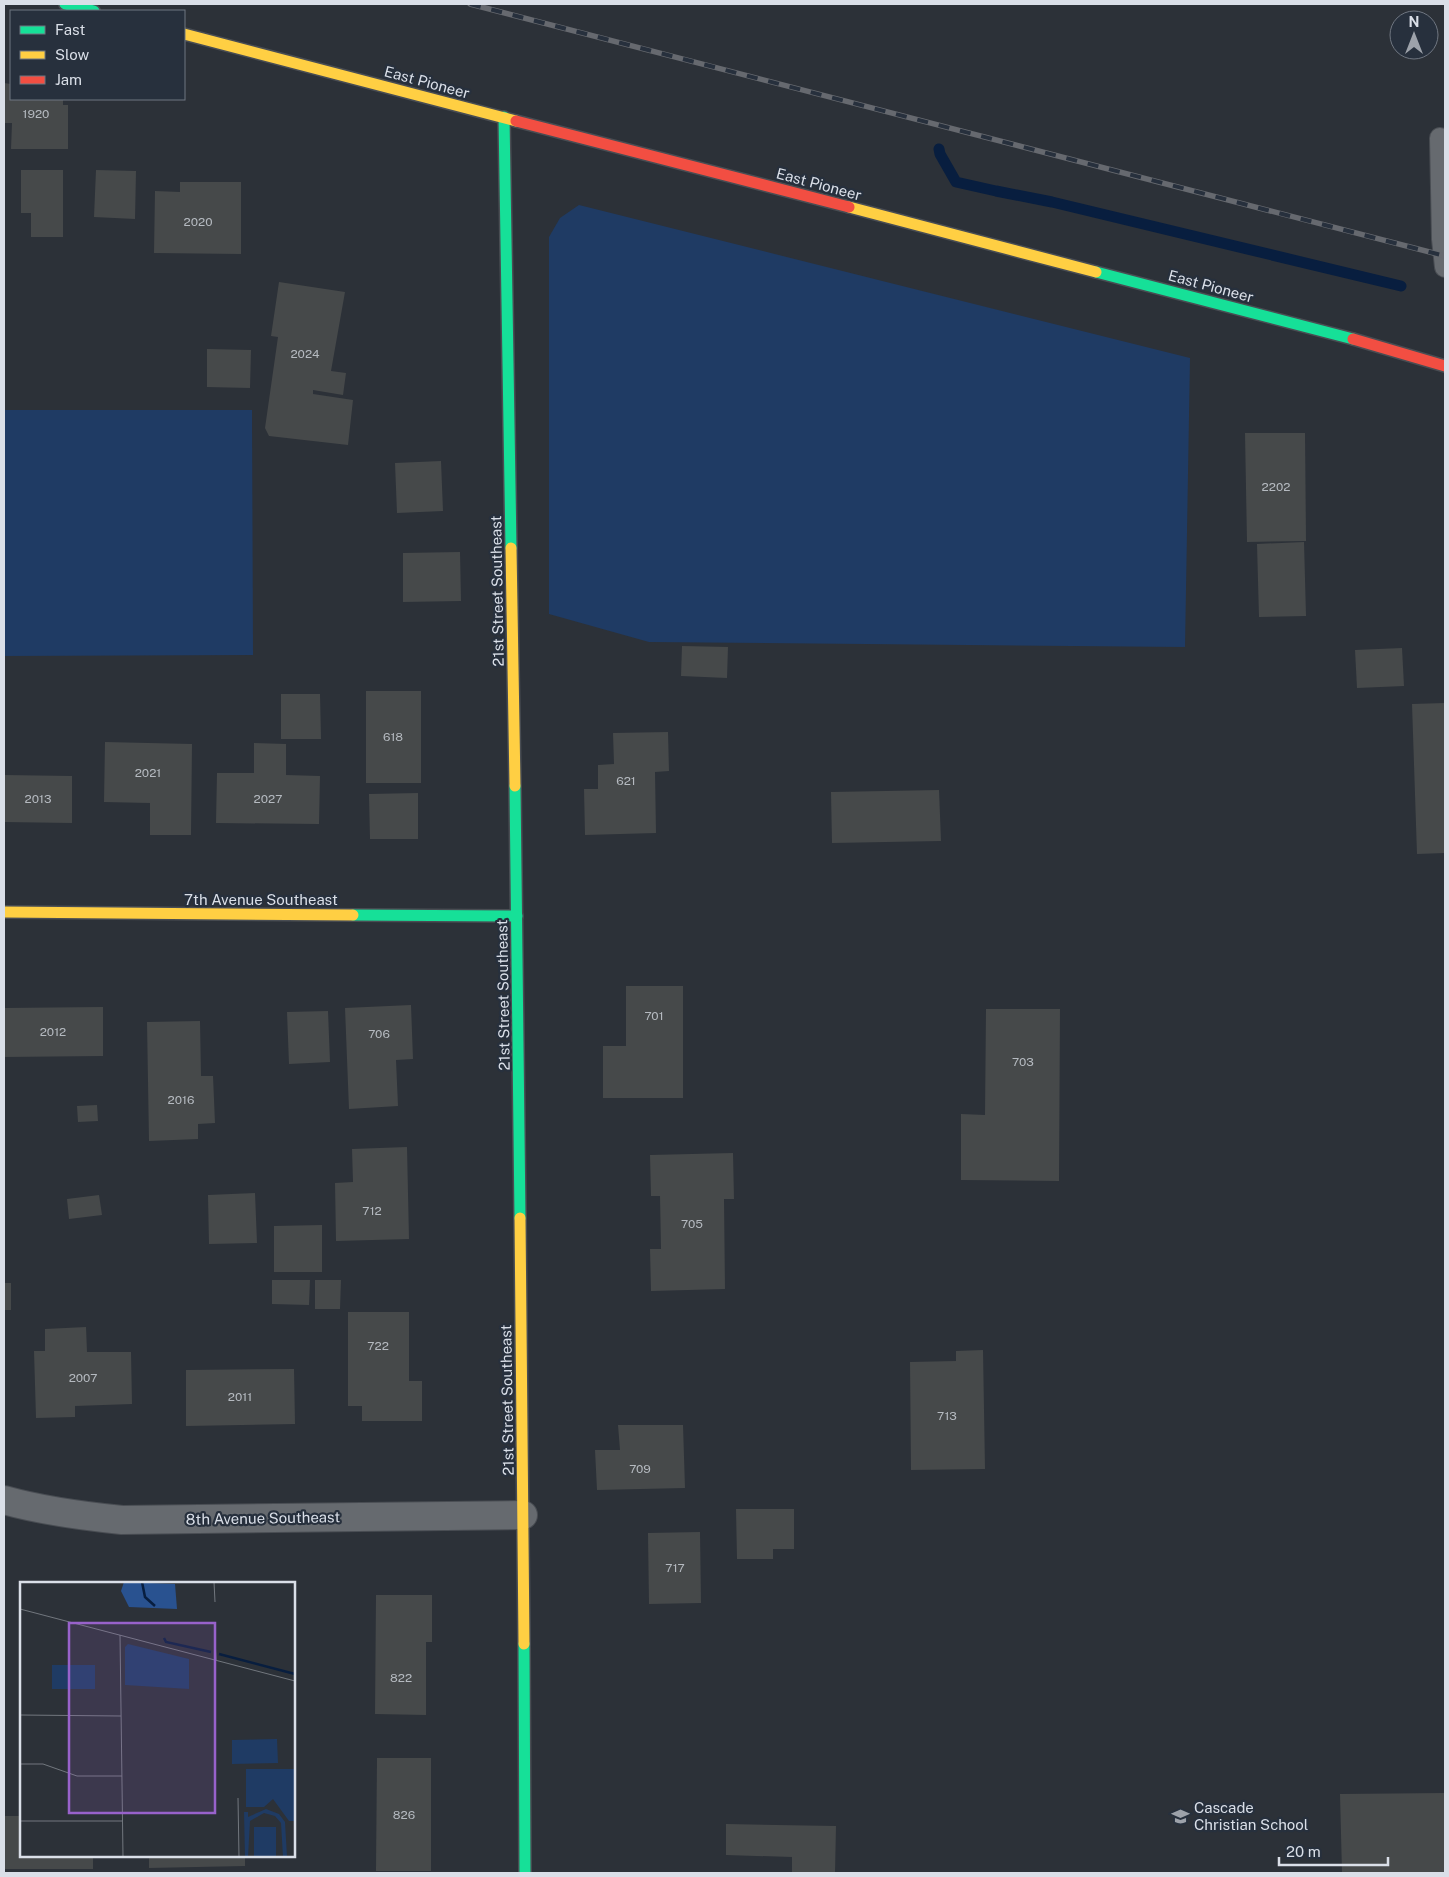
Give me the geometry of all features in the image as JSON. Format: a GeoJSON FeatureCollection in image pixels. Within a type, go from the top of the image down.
{"type":"FeatureCollection","features":[{"type":"Feature","properties":{"kind":"street"},"geometry":{"type":"LineString","coordinates":[[65,4],[90,10]]}},
{"type":"Feature","properties":{"kind":"street","name":"East Pioneer"},"geometry":{"type":"LineString","coordinates":[[185,34],[1339,335],[1445,366]]}},
{"type":"Feature","properties":{"kind":"street","name":"21st Street Southeast"},"geometry":{"type":"LineString","coordinates":[[504,117],[517,916],[525,1873]]}},
{"type":"Feature","properties":{"kind":"street","name":"7th Avenue Southeast"},"geometry":{"type":"LineString","coordinates":[[4,912],[517,916]]}},
{"type":"Feature","properties":{"kind":"street","name":"8th Avenue Southeast"},"geometry":{"type":"LineString","coordinates":[[4,1500],[35,1509],[75,1516],[122,1520],[523,1515]]}},
{"type":"Feature","properties":{"kind":"lane"},"geometry":{"type":"LineString","coordinates":[[1440,138],[1442,239],[1445,267]]}},
{"type":"Feature","properties":{"kind":"shaded area"},"geometry":{"type":"Polygon","coordinates":[[[579,205],[1190,358],[1185,647],[649,642],[549,614],[549,237],[560,218],[579,205]]]}},
{"type":"Feature","properties":{"kind":"shaded area"},"geometry":{"type":"Polygon","coordinates":[[[4,410],[252,410],[253,655],[4,656],[4,410]]]}},
{"type":"Feature","properties":{"kind":"building"},"geometry":{"type":"Polygon","coordinates":[[[4,83],[10,84],[10,100],[63,100],[63,105],[68,105],[68,149],[11,149],[12,123],[4,123],[4,83]]]}},
{"type":"Feature","properties":{"kind":"building"},"geometry":{"type":"Polygon","coordinates":[[[21,170],[63,170],[63,237],[31,237],[31,213],[21,213],[21,170]]]}},
{"type":"Feature","properties":{"kind":"building"},"geometry":{"type":"Polygon","coordinates":[[[96,170],[136,171],[135,219],[94,217],[96,170]]]}},
{"type":"Feature","properties":{"kind":"building"},"geometry":{"type":"Polygon","coordinates":[[[180,182],[241,182],[241,254],[154,253],[155,191],[180,192],[180,182]]]}},
{"type":"Feature","properties":{"kind":"building"},"geometry":{"type":"Polygon","coordinates":[[[279,282],[345,292],[331,371],[346,373],[343,395],[313,390],[313,394],[353,400],[348,445],[269,436],[265,428],[278,337],[271,336],[279,282]]]}},
{"type":"Feature","properties":{"kind":"building"},"geometry":{"type":"Polygon","coordinates":[[[207,349],[251,350],[250,388],[207,387],[207,349]]]}},
{"type":"Feature","properties":{"kind":"building"},"geometry":{"type":"Polygon","coordinates":[[[1245,433],[1305,433],[1306,541],[1247,542],[1245,433]]]}},
{"type":"Feature","properties":{"kind":"building"},"geometry":{"type":"Polygon","coordinates":[[[441,461],[443,511],[397,513],[395,463],[441,461]]]}},
{"type":"Feature","properties":{"kind":"building"},"geometry":{"type":"Polygon","coordinates":[[[1304,542],[1306,616],[1259,617],[1257,544],[1304,542]]]}},
{"type":"Feature","properties":{"kind":"building"},"geometry":{"type":"Polygon","coordinates":[[[460,552],[461,601],[403,602],[403,553],[460,552]]]}},
{"type":"Feature","properties":{"kind":"building"},"geometry":{"type":"Polygon","coordinates":[[[682,646],[728,647],[727,678],[681,676],[682,646]]]}},
{"type":"Feature","properties":{"kind":"building"},"geometry":{"type":"Polygon","coordinates":[[[1402,648],[1404,686],[1357,688],[1355,650],[1402,648]]]}},
{"type":"Feature","properties":{"kind":"building"},"geometry":{"type":"Polygon","coordinates":[[[366,691],[421,691],[421,783],[366,783],[366,691]]]}},
{"type":"Feature","properties":{"kind":"building"},"geometry":{"type":"Polygon","coordinates":[[[281,694],[320,694],[321,739],[281,739],[281,694]]]}},
{"type":"Feature","properties":{"kind":"building"},"geometry":{"type":"Polygon","coordinates":[[[1445,703],[1445,853],[1417,854],[1412,704],[1445,703]]]}},
{"type":"Feature","properties":{"kind":"building"},"geometry":{"type":"Polygon","coordinates":[[[668,732],[669,771],[655,772],[656,833],[585,835],[584,789],[598,789],[598,765],[614,764],[613,733],[668,732]]]}},
{"type":"Feature","properties":{"kind":"building"},"geometry":{"type":"Polygon","coordinates":[[[105,742],[192,744],[191,835],[150,835],[150,803],[104,802],[105,742]]]}},
{"type":"Feature","properties":{"kind":"building"},"geometry":{"type":"Polygon","coordinates":[[[254,743],[286,744],[286,775],[320,776],[319,824],[216,823],[217,773],[254,773],[254,743]]]}},
{"type":"Feature","properties":{"kind":"building"},"geometry":{"type":"Polygon","coordinates":[[[4,775],[72,776],[72,823],[4,822],[4,775]]]}},
{"type":"Feature","properties":{"kind":"building"},"geometry":{"type":"Polygon","coordinates":[[[939,790],[941,841],[832,843],[831,792],[939,790]]]}},
{"type":"Feature","properties":{"kind":"building"},"geometry":{"type":"Polygon","coordinates":[[[418,793],[418,839],[370,839],[369,794],[418,793]]]}},
{"type":"Feature","properties":{"kind":"building"},"geometry":{"type":"Polygon","coordinates":[[[626,986],[683,986],[683,1098],[603,1098],[603,1046],[626,1046],[626,986]]]}},
{"type":"Feature","properties":{"kind":"building"},"geometry":{"type":"Polygon","coordinates":[[[411,1005],[413,1059],[396,1060],[398,1106],[349,1109],[345,1008],[411,1005]]]}},
{"type":"Feature","properties":{"kind":"building"},"geometry":{"type":"Polygon","coordinates":[[[103,1007],[103,1056],[4,1057],[4,1008],[103,1007]]]}},
{"type":"Feature","properties":{"kind":"building"},"geometry":{"type":"Polygon","coordinates":[[[986,1009],[1060,1009],[1059,1181],[961,1180],[961,1114],[985,1115],[986,1009]]]}},
{"type":"Feature","properties":{"kind":"building"},"geometry":{"type":"Polygon","coordinates":[[[328,1011],[330,1062],[289,1064],[287,1012],[328,1011]]]}},
{"type":"Feature","properties":{"kind":"building"},"geometry":{"type":"Polygon","coordinates":[[[200,1021],[201,1076],[213,1076],[215,1123],[198,1124],[198,1139],[149,1141],[147,1022],[200,1021]]]}},
{"type":"Feature","properties":{"kind":"building"},"geometry":{"type":"Polygon","coordinates":[[[97,1105],[98,1121],[78,1122],[77,1106],[97,1105]]]}},
{"type":"Feature","properties":{"kind":"building"},"geometry":{"type":"Polygon","coordinates":[[[407,1147],[409,1239],[336,1241],[335,1183],[353,1182],[352,1149],[407,1147]]]}},
{"type":"Feature","properties":{"kind":"building"},"geometry":{"type":"Polygon","coordinates":[[[733,1153],[734,1199],[724,1199],[725,1289],[651,1291],[650,1249],[661,1249],[660,1196],[651,1196],[650,1155],[733,1153]]]}},
{"type":"Feature","properties":{"kind":"building"},"geometry":{"type":"Polygon","coordinates":[[[255,1193],[257,1243],[209,1244],[208,1195],[255,1193]]]}},
{"type":"Feature","properties":{"kind":"building"},"geometry":{"type":"Polygon","coordinates":[[[99,1195],[102,1215],[69,1219],[67,1199],[99,1195]]]}},
{"type":"Feature","properties":{"kind":"building"},"geometry":{"type":"Polygon","coordinates":[[[322,1225],[322,1272],[274,1272],[274,1226],[322,1225]]]}},
{"type":"Feature","properties":{"kind":"building"},"geometry":{"type":"Polygon","coordinates":[[[272,1280],[310,1280],[309,1305],[272,1304],[272,1280]]]}},
{"type":"Feature","properties":{"kind":"building"},"geometry":{"type":"Polygon","coordinates":[[[315,1280],[341,1280],[340,1309],[315,1309],[315,1280]]]}},
{"type":"Feature","properties":{"kind":"building"},"geometry":{"type":"Polygon","coordinates":[[[4,1283],[11,1283],[11,1310],[4,1310],[4,1283]]]}},
{"type":"Feature","properties":{"kind":"building"},"geometry":{"type":"Polygon","coordinates":[[[348,1312],[409,1312],[409,1381],[422,1381],[422,1421],[362,1421],[362,1406],[348,1406],[348,1312]]]}},
{"type":"Feature","properties":{"kind":"building"},"geometry":{"type":"Polygon","coordinates":[[[86,1327],[87,1352],[131,1352],[132,1404],[75,1406],[75,1417],[36,1418],[34,1351],[45,1351],[45,1329],[86,1327]]]}},
{"type":"Feature","properties":{"kind":"building"},"geometry":{"type":"Polygon","coordinates":[[[983,1350],[985,1469],[911,1470],[910,1362],[956,1361],[956,1351],[983,1350]]]}},
{"type":"Feature","properties":{"kind":"building"},"geometry":{"type":"Polygon","coordinates":[[[294,1369],[295,1424],[186,1426],[186,1370],[294,1369]]]}},
{"type":"Feature","properties":{"kind":"building"},"geometry":{"type":"Polygon","coordinates":[[[618,1425],[683,1425],[685,1488],[597,1490],[595,1450],[620,1450],[618,1425]]]}},
{"type":"Feature","properties":{"kind":"building"},"geometry":{"type":"Polygon","coordinates":[[[736,1509],[794,1509],[794,1549],[773,1549],[773,1559],[737,1559],[736,1509]]]}},
{"type":"Feature","properties":{"kind":"building"},"geometry":{"type":"Polygon","coordinates":[[[700,1532],[701,1603],[649,1604],[648,1533],[700,1532]]]}},
{"type":"Feature","properties":{"kind":"building"},"geometry":{"type":"Polygon","coordinates":[[[376,1595],[432,1595],[432,1642],[426,1642],[426,1715],[375,1714],[376,1595]]]}},
{"type":"Feature","properties":{"kind":"building"},"geometry":{"type":"Polygon","coordinates":[[[377,1758],[431,1758],[431,1871],[376,1871],[377,1758]]]}},
{"type":"Feature","properties":{"kind":"building"},"geometry":{"type":"Polygon","coordinates":[[[1445,1793],[1445,1873],[1342,1873],[1340,1794],[1445,1793]]]}},
{"type":"Feature","properties":{"kind":"building"},"geometry":{"type":"Polygon","coordinates":[[[4,1816],[20,1816],[20,1857],[93,1857],[93,1869],[4,1869],[4,1816]]]}},
{"type":"Feature","properties":{"kind":"building"},"geometry":{"type":"Polygon","coordinates":[[[726,1824],[836,1826],[835,1873],[792,1873],[792,1857],[726,1855],[726,1824]]]}},
{"type":"Feature","properties":{"kind":"building"},"geometry":{"type":"Polygon","coordinates":[[[149,1857],[245,1857],[245,1866],[149,1868],[149,1857]]]}},
{"type":"Feature","properties":{"kind":"waterway"},"geometry":{"type":"LineString","coordinates":[[939,149],[956,182],[1052,202],[1401,286]]}},
{"type":"Feature","properties":{"kind":"railway"},"geometry":{"type":"LineString","coordinates":[[470,4],[1445,256]]}},
{"type":"Feature","properties":{"kind":"traffic: fast"},"geometry":{"type":"LineString","coordinates":[[65,4],[90,10]]}},
{"type":"Feature","properties":{"kind":"traffic: fast"},"geometry":{"type":"LineString","coordinates":[[504,117],[511,548]]}},
{"type":"Feature","properties":{"kind":"traffic: fast"},"geometry":{"type":"LineString","coordinates":[[1096,272],[1353,339]]}},
{"type":"Feature","properties":{"kind":"traffic: fast"},"geometry":{"type":"LineString","coordinates":[[515,786],[520,1218]]}},
{"type":"Feature","properties":{"kind":"traffic: fast"},"geometry":{"type":"LineString","coordinates":[[353,915],[517,916]]}},
{"type":"Feature","properties":{"kind":"traffic: fast"},"geometry":{"type":"LineString","coordinates":[[524,1644],[525,1873]]}},
{"type":"Feature","properties":{"kind":"traffic: slow"},"geometry":{"type":"LineString","coordinates":[[185,34],[516,121]]}},
{"type":"Feature","properties":{"kind":"traffic: slow"},"geometry":{"type":"LineString","coordinates":[[849,207],[1096,272]]}},
{"type":"Feature","properties":{"kind":"traffic: slow"},"geometry":{"type":"LineString","coordinates":[[511,548],[515,786]]}},
{"type":"Feature","properties":{"kind":"traffic: slow"},"geometry":{"type":"LineString","coordinates":[[4,912],[353,915]]}},
{"type":"Feature","properties":{"kind":"traffic: slow"},"geometry":{"type":"LineString","coordinates":[[520,1218],[524,1644]]}},
{"type":"Feature","properties":{"kind":"traffic: jam"},"geometry":{"type":"LineString","coordinates":[[516,121],[849,207]]}},
{"type":"Feature","properties":{"kind":"traffic: jam"},"geometry":{"type":"LineString","coordinates":[[1353,339],[1445,366]]}},
{"type":"Feature","properties":{"kind":"place","name":"Cascade Christian School"},"geometry":{"type":"Point","coordinates":[1180,1816]}}]}
